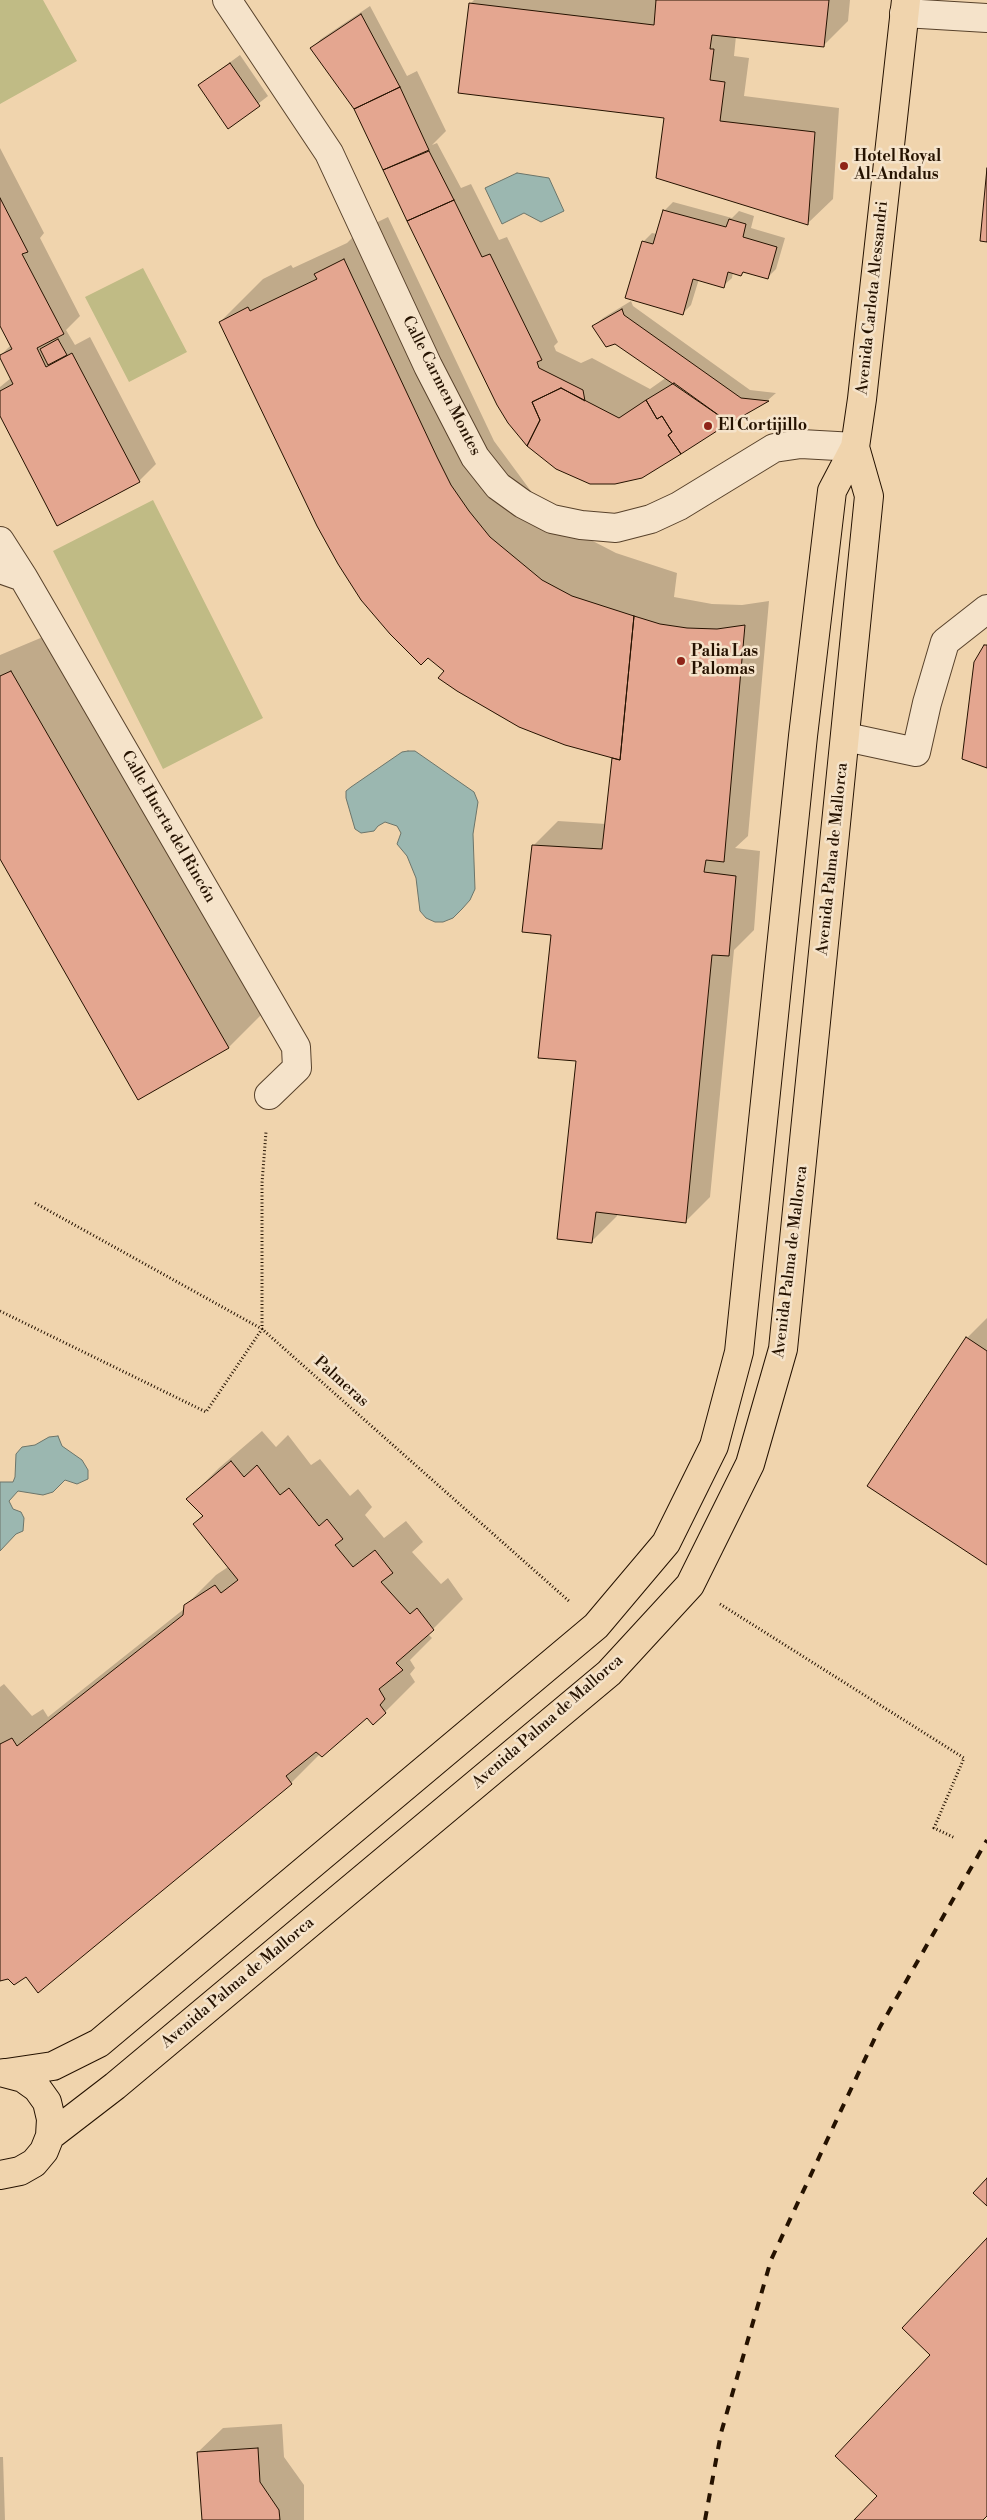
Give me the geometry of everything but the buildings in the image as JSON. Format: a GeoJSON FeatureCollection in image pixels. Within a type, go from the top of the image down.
{"type":"FeatureCollection","features":[{"type":"Feature","properties":{"kind":"main road","name":"Avenida Carlota Alessandri"},"geometry":{"type":"LineString","coordinates":[[596,1626],[666,1543],[714,1446],[739,1352],[803,736],[832,491],[855,447],[862,399],[905,7]]}},
{"type":"Feature","properties":{"kind":"main road","name":"Avenida Carlota Alessandri"},"geometry":{"type":"LineString","coordinates":[[846,737],[869,496],[855,447]]}},
{"type":"Feature","properties":{"kind":"main road","name":"Avenida Palma de Mallorca"},"geometry":{"type":"LineString","coordinates":[[50,2136],[108,2091],[608,1673],[690,1584],[750,1464],[784,1349],[846,737]]}},
{"type":"Feature","properties":{"kind":"main road"},"geometry":{"type":"LineString","coordinates":[[3,2073],[53,2066],[98,2043],[596,1626]]}},
{"type":"Feature","properties":{"kind":"main road"},"geometry":{"type":"LineString","coordinates":[[0,2175],[20,2171],[34,2163],[44,2151],[50,2136],[51,2119],[46,2102],[37,2088],[23,2078],[3,2073]]}},
{"type":"Feature","properties":{"kind":"street","name":"Calle Carmen Montes"},"geometry":{"type":"LineString","coordinates":[[227,0],[329,154],[428,366],[475,456],[498,486],[523,504],[552,519],[581,525],[616,528],[651,519],[678,506],[774,448],[801,444],[855,447]]}},
{"type":"Feature","properties":{"kind":"street"},"geometry":{"type":"LineString","coordinates":[[905,7],[987,18]]}},
{"type":"Feature","properties":{"kind":"street","name":"Calle Huerta del Rincón"},"geometry":{"type":"LineString","coordinates":[[0,541],[12,573],[296,1047],[297,1068],[269,1095]]}},
{"type":"Feature","properties":{"kind":"street"},"geometry":{"type":"LineString","coordinates":[[846,737],[916,752],[927,703],[946,642],[987,609]]}},
{"type":"Feature","properties":{"kind":"path"},"geometry":{"type":"LineString","coordinates":[[0,1311],[206,1412],[262,1329],[262,1182],[269,1095]]}},
{"type":"Feature","properties":{"kind":"path","name":"Palmeras"},"geometry":{"type":"LineString","coordinates":[[35,1204],[262,1329],[596,1626]]}},
{"type":"Feature","properties":{"kind":"path"},"geometry":{"type":"LineString","coordinates":[[690,1584],[964,1758],[934,1828],[955,1838]]}},
{"type":"Feature","properties":{"kind":"shaded area"},"geometry":{"type":"Polygon","coordinates":[[[0,0],[43,0],[77,61],[0,104],[0,0]]]}},
{"type":"Feature","properties":{"kind":"shaded area"},"geometry":{"type":"Polygon","coordinates":[[[143,268],[187,352],[129,382],[85,297],[143,268]]]}},
{"type":"Feature","properties":{"kind":"shaded area"},"geometry":{"type":"Polygon","coordinates":[[[153,500],[263,718],[163,769],[53,551],[153,500]]]}},
{"type":"Feature","properties":{"kind":"water"},"geometry":{"type":"Polygon","coordinates":[[[517,173],[549,178],[564,211],[541,222],[524,213],[502,224],[485,188],[517,173]]]}},
{"type":"Feature","properties":{"kind":"water"},"geometry":{"type":"Polygon","coordinates":[[[415,751],[474,792],[478,802],[473,834],[475,889],[470,900],[462,909],[453,918],[443,922],[435,922],[426,918],[420,911],[416,878],[407,856],[397,844],[401,833],[397,826],[385,822],[374,831],[361,833],[355,829],[346,798],[346,791],[351,787],[402,752],[415,751]]]}},
{"type":"Feature","properties":{"kind":"water"},"geometry":{"type":"Polygon","coordinates":[[[58,1436],[62,1446],[82,1460],[88,1470],[88,1479],[77,1484],[65,1480],[53,1492],[43,1495],[18,1491],[9,1501],[13,1509],[21,1512],[24,1518],[23,1531],[16,1534],[0,1551],[0,1482],[13,1482],[16,1454],[22,1447],[35,1445],[49,1437],[58,1436]]]}},
{"type":"Feature","properties":{"kind":"railway"},"geometry":{"type":"LineString","coordinates":[[705,2520],[721,2433],[771,2260],[880,2027],[987,1840]]}},
{"type":"Feature","properties":{"kind":"place","name":"Hotel Royal Al-Andalus"},"geometry":{"type":"Point","coordinates":[844,166]}},
{"type":"Feature","properties":{"kind":"place","name":"El Cortijillo"},"geometry":{"type":"Point","coordinates":[708,426]}},
{"type":"Feature","properties":{"kind":"place","name":"Palia Las Palomas"},"geometry":{"type":"Point","coordinates":[681,661]}}]}
